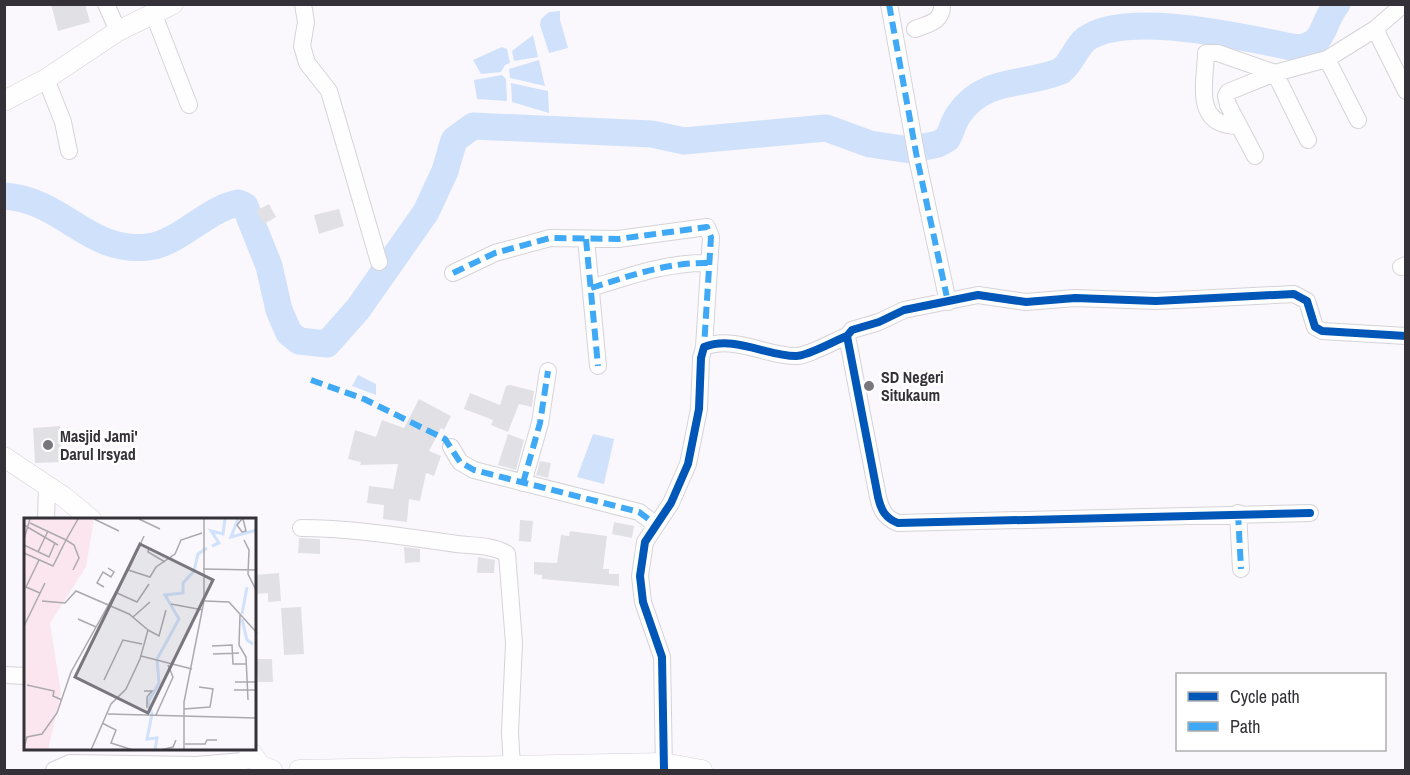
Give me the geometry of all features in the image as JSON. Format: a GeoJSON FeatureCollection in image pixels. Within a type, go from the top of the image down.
{"type":"FeatureCollection","features":[{"type":"Feature","properties":{"kind":"street"},"geometry":{"type":"LineString","coordinates":[[106,4],[118,31]]}},
{"type":"Feature","properties":{"kind":"street"},"geometry":{"type":"LineString","coordinates":[[4,101],[46,79],[118,31],[173,4]]}},
{"type":"Feature","properties":{"kind":"street"},"geometry":{"type":"LineString","coordinates":[[303,4],[306,22],[302,46],[307,63],[328,91],[379,262]]}},
{"type":"Feature","properties":{"kind":"street"},"geometry":{"type":"LineString","coordinates":[[889,4],[913,138],[948,302]]}},
{"type":"Feature","properties":{"kind":"street"},"geometry":{"type":"LineString","coordinates":[[915,29],[936,22],[942,11],[942,4]]}},
{"type":"Feature","properties":{"kind":"street"},"geometry":{"type":"LineString","coordinates":[[1204,104],[1275,73],[1326,59],[1375,29],[1404,4]]}},
{"type":"Feature","properties":{"kind":"street"},"geometry":{"type":"LineString","coordinates":[[154,15],[189,105]]}},
{"type":"Feature","properties":{"kind":"street"},"geometry":{"type":"LineString","coordinates":[[1375,29],[1406,91]]}},
{"type":"Feature","properties":{"kind":"street"},"geometry":{"type":"LineString","coordinates":[[1239,126],[1227,126],[1210,116],[1204,104],[1206,53],[1218,53],[1275,73],[1308,140]]}},
{"type":"Feature","properties":{"kind":"street"},"geometry":{"type":"LineString","coordinates":[[1326,59],[1358,120]]}},
{"type":"Feature","properties":{"kind":"street"},"geometry":{"type":"LineString","coordinates":[[46,79],[63,122],[69,152]]}},
{"type":"Feature","properties":{"kind":"street"},"geometry":{"type":"LineString","coordinates":[[1226,96],[1254,156]]}},
{"type":"Feature","properties":{"kind":"street"},"geometry":{"type":"LineString","coordinates":[[453,273],[495,252],[540,241],[559,238],[636,237],[707,227],[711,237],[699,409],[688,464],[671,503],[645,542],[640,590],[662,657],[664,767]]}},
{"type":"Feature","properties":{"kind":"street"},"geometry":{"type":"LineString","coordinates":[[586,239],[598,366]]}},
{"type":"Feature","properties":{"kind":"street"},"geometry":{"type":"LineString","coordinates":[[591,288],[649,269],[709,263]]}},
{"type":"Feature","properties":{"kind":"street"},"geometry":{"type":"LineString","coordinates":[[704,347],[734,344],[796,356],[847,336],[852,330],[879,322],[904,310],[978,296],[1026,302],[1075,298],[1156,300],[1294,294],[1307,301],[1315,327],[1322,332],[1406,336]]}},
{"type":"Feature","properties":{"kind":"street"},"geometry":{"type":"LineString","coordinates":[[847,336],[880,508],[890,520],[898,523],[1310,513]]}},
{"type":"Feature","properties":{"kind":"street"},"geometry":{"type":"LineString","coordinates":[[524,483],[540,423],[548,371]]}},
{"type":"Feature","properties":{"kind":"street"},"geometry":{"type":"LineString","coordinates":[[451,447],[460,462],[474,470],[639,512],[655,524]]}},
{"type":"Feature","properties":{"kind":"street"},"geometry":{"type":"LineString","coordinates":[[4,457],[89,518]]}},
{"type":"Feature","properties":{"kind":"street"},"geometry":{"type":"LineString","coordinates":[[46,518],[47,486]]}},
{"type":"Feature","properties":{"kind":"street"},"geometry":{"type":"LineString","coordinates":[[1238,513],[1241,569]]}},
{"type":"Feature","properties":{"kind":"street"},"geometry":{"type":"LineString","coordinates":[[301,528],[332,528],[490,548],[507,554],[514,644],[510,732],[512,767]]}},
{"type":"Feature","properties":{"kind":"street"},"geometry":{"type":"LineString","coordinates":[[4,675],[24,676]]}},
{"type":"Feature","properties":{"kind":"street"},"geometry":{"type":"LineString","coordinates":[[54,771],[70,764],[196,765],[252,755],[272,771]]}},
{"type":"Feature","properties":{"kind":"street"},"geometry":{"type":"LineString","coordinates":[[299,771],[664,767],[702,771]]}},
{"type":"Feature","properties":{"kind":"water"},"geometry":{"type":"Polygon","coordinates":[[[560,11],[560,20],[568,48],[549,53],[540,25],[541,19],[549,12],[560,11]]]}},
{"type":"Feature","properties":{"kind":"water"},"geometry":{"type":"Polygon","coordinates":[[[533,35],[538,57],[514,61],[512,51],[533,35]]]}},
{"type":"Feature","properties":{"kind":"water"},"geometry":{"type":"Polygon","coordinates":[[[502,47],[507,49],[510,63],[505,65],[501,72],[481,74],[473,60],[502,47]]]}},
{"type":"Feature","properties":{"kind":"water"},"geometry":{"type":"Polygon","coordinates":[[[539,60],[545,86],[510,78],[509,69],[539,60]]]}},
{"type":"Feature","properties":{"kind":"water"},"geometry":{"type":"Polygon","coordinates":[[[502,75],[506,79],[507,101],[477,99],[474,80],[502,75]]]}},
{"type":"Feature","properties":{"kind":"water"},"geometry":{"type":"Polygon","coordinates":[[[511,83],[548,91],[549,113],[512,102],[511,83]]]}},
{"type":"Feature","properties":{"kind":"water"},"geometry":{"type":"Polygon","coordinates":[[[358,375],[376,384],[376,395],[352,386],[358,375]]]}},
{"type":"Feature","properties":{"kind":"water"},"geometry":{"type":"Polygon","coordinates":[[[593,434],[614,439],[604,484],[577,477],[593,434]]]}},
{"type":"Feature","properties":{"kind":"building"},"geometry":{"type":"Polygon","coordinates":[[[51,4],[85,4],[90,22],[58,31],[51,4]]]}},
{"type":"Feature","properties":{"kind":"building"},"geometry":{"type":"Polygon","coordinates":[[[269,204],[276,217],[264,224],[256,211],[269,204]]]}},
{"type":"Feature","properties":{"kind":"building"},"geometry":{"type":"Polygon","coordinates":[[[339,209],[344,226],[319,234],[314,215],[339,209]]]}},
{"type":"Feature","properties":{"kind":"building"},"geometry":{"type":"Polygon","coordinates":[[[506,386],[534,391],[532,407],[519,404],[508,432],[491,425],[493,420],[464,409],[470,393],[500,405],[506,386]]]}},
{"type":"Feature","properties":{"kind":"building"},"geometry":{"type":"Polygon","coordinates":[[[419,399],[451,416],[444,430],[441,428],[429,451],[441,456],[434,476],[426,473],[420,501],[409,499],[407,522],[383,519],[384,505],[367,503],[369,486],[393,489],[398,464],[360,465],[361,462],[348,459],[355,430],[376,437],[382,420],[404,428],[419,399]]]}},
{"type":"Feature","properties":{"kind":"building","name":"Masjid Jami' Darul Irsyad"},"geometry":{"type":"Polygon","coordinates":[[[60,426],[62,462],[35,463],[33,428],[60,426]]]}},
{"type":"Feature","properties":{"kind":"building"},"geometry":{"type":"Polygon","coordinates":[[[508,434],[524,440],[516,470],[498,465],[508,434]]]}},
{"type":"Feature","properties":{"kind":"building"},"geometry":{"type":"Polygon","coordinates":[[[540,461],[551,463],[548,478],[536,475],[540,461]]]}},
{"type":"Feature","properties":{"kind":"building"},"geometry":{"type":"Polygon","coordinates":[[[520,520],[533,521],[531,542],[519,541],[520,520]]]}},
{"type":"Feature","properties":{"kind":"building"},"geometry":{"type":"Polygon","coordinates":[[[614,522],[634,526],[632,538],[612,534],[614,522]]]}},
{"type":"Feature","properties":{"kind":"building"},"geometry":{"type":"Polygon","coordinates":[[[570,531],[607,536],[603,569],[609,569],[609,574],[619,574],[619,586],[542,579],[542,575],[534,574],[534,562],[557,563],[561,535],[569,536],[570,531]]]}},
{"type":"Feature","properties":{"kind":"building"},"geometry":{"type":"Polygon","coordinates":[[[299,538],[320,539],[320,554],[298,553],[299,538]]]}},
{"type":"Feature","properties":{"kind":"building"},"geometry":{"type":"Polygon","coordinates":[[[404,547],[420,549],[420,562],[405,563],[404,547]]]}},
{"type":"Feature","properties":{"kind":"building"},"geometry":{"type":"Polygon","coordinates":[[[478,557],[495,560],[494,573],[477,573],[478,557]]]}},
{"type":"Feature","properties":{"kind":"building"},"geometry":{"type":"Polygon","coordinates":[[[279,573],[281,601],[268,602],[268,593],[257,594],[256,575],[279,573]]]}},
{"type":"Feature","properties":{"kind":"building"},"geometry":{"type":"Polygon","coordinates":[[[301,607],[304,654],[284,655],[281,608],[301,607]]]}},
{"type":"Feature","properties":{"kind":"building"},"geometry":{"type":"Polygon","coordinates":[[[256,659],[272,659],[273,682],[258,682],[256,659]]]}},
{"type":"Feature","properties":{"kind":"waterway"},"geometry":{"type":"LineString","coordinates":[[4,196],[25,200],[43,207],[92,235],[109,243],[127,247],[148,247],[160,244],[226,207],[238,203],[245,206],[269,266],[279,310],[289,333],[299,341],[327,344],[358,309],[426,212],[445,171],[454,140],[473,126],[652,134],[684,141],[826,128],[870,144],[910,150],[938,144],[947,139],[959,114],[980,94],[1006,84],[1061,71],[1086,39],[1105,30],[1130,26],[1159,26],[1220,33],[1298,48],[1307,46],[1319,37],[1337,4]]}},
{"type":"Feature","properties":{"kind":"marked path"},"geometry":{"type":"LineString","coordinates":[[889,4],[917,158],[948,302]]}},
{"type":"Feature","properties":{"kind":"marked path"},"geometry":{"type":"LineString","coordinates":[[453,273],[495,253],[550,238],[618,239],[707,227],[711,237],[704,347]]}},
{"type":"Feature","properties":{"kind":"marked path"},"geometry":{"type":"LineString","coordinates":[[586,239],[598,366]]}},
{"type":"Feature","properties":{"kind":"marked path"},"geometry":{"type":"LineString","coordinates":[[591,288],[663,267],[709,263]]}},
{"type":"Feature","properties":{"kind":"marked path"},"geometry":{"type":"LineString","coordinates":[[523,483],[540,423],[548,371]]}},
{"type":"Feature","properties":{"kind":"marked path"},"geometry":{"type":"LineString","coordinates":[[311,380],[364,399],[445,439],[460,462],[474,470],[639,512],[655,524]]}},
{"type":"Feature","properties":{"kind":"marked path"},"geometry":{"type":"LineString","coordinates":[[1238,513],[1241,569]]}},
{"type":"Feature","properties":{"kind":"cycle path"},"geometry":{"type":"LineString","coordinates":[[664,770],[662,657],[643,602],[640,576],[645,542],[671,503],[688,464],[699,409],[701,358],[704,347],[727,343],[796,356],[814,351],[847,336],[852,330],[879,322],[904,310],[978,295],[1026,302],[1075,298],[1156,301],[1294,294],[1307,301],[1315,327],[1322,331],[1406,336]]}},
{"type":"Feature","properties":{"kind":"cycle path"},"geometry":{"type":"LineString","coordinates":[[847,336],[879,502],[887,516],[898,523],[1310,513]]}},
{"type":"Feature","properties":{"kind":"place","name":"SD Negeri Situkaum"},"geometry":{"type":"Point","coordinates":[869,386]}},
{"type":"Feature","properties":{"kind":"place","name":"Masjid Jami' Darul Irsyad"},"geometry":{"type":"Point","coordinates":[48,445]}}]}
